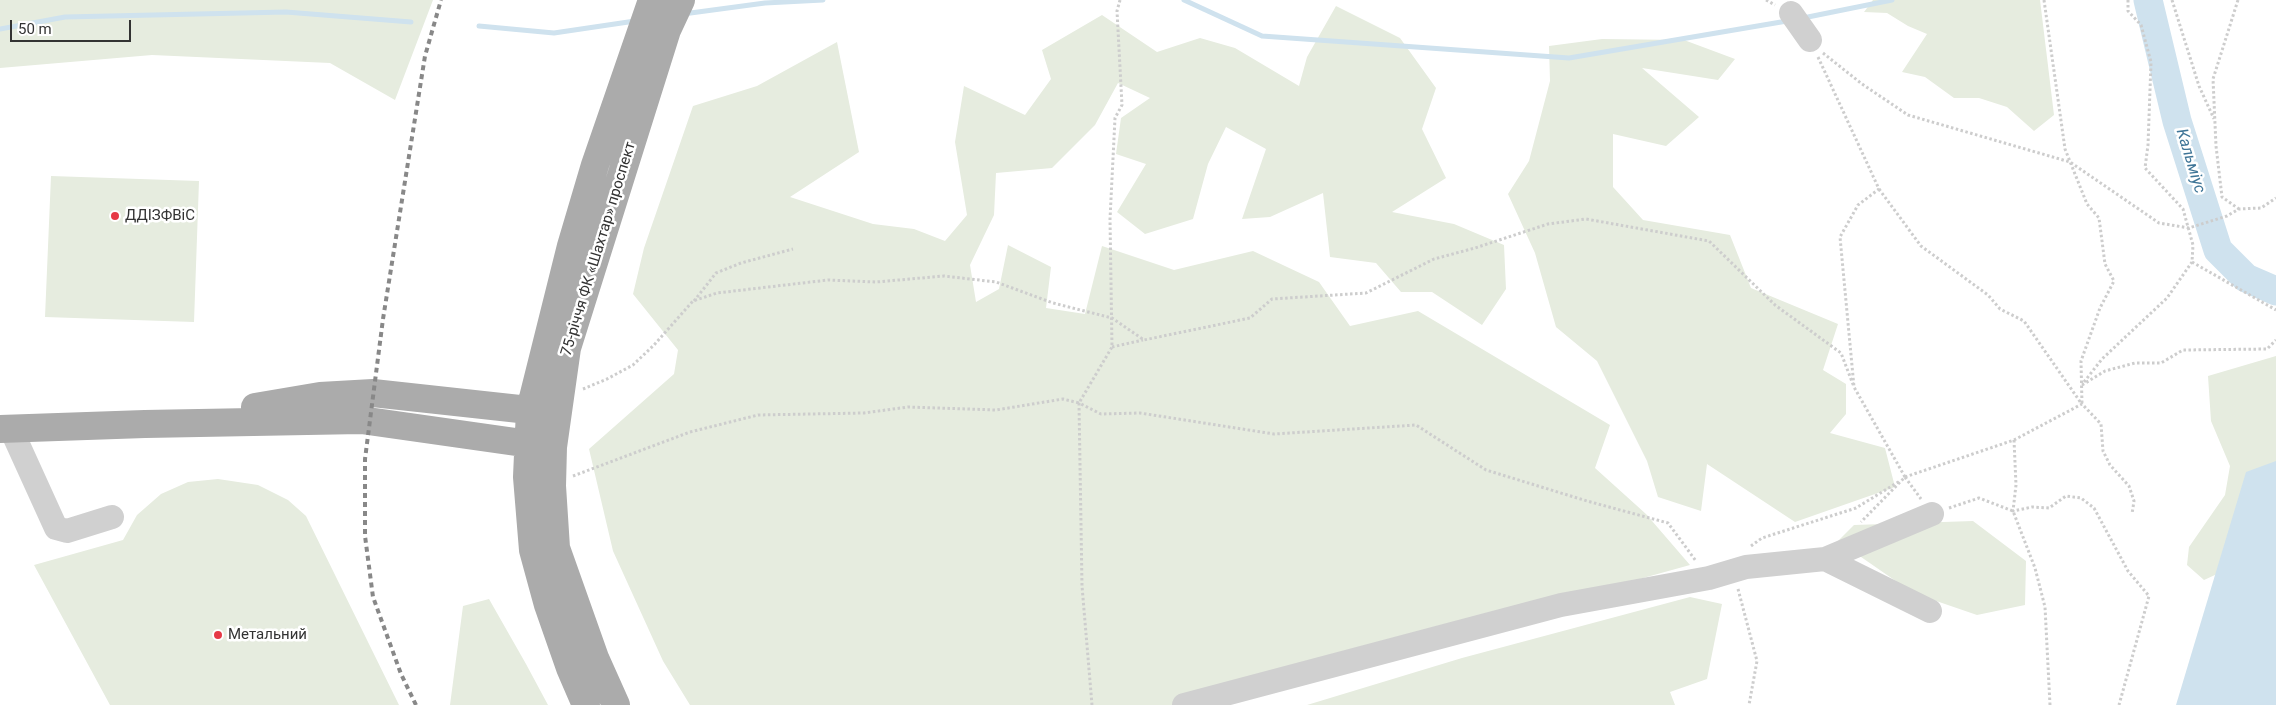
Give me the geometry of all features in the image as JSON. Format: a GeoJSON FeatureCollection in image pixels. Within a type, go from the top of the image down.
{"type":"FeatureCollection","features":[{"type":"Feature","properties":{"kind":"main road","name":"75-річчя ФК «Шахтар» проспект"},"geometry":{"type":"LineString","coordinates":[[616,705],[595,658],[556,548],[552,486],[530,410],[571,246],[596,165],[652,0]]}},
{"type":"Feature","properties":{"kind":"main road","name":"75-річчя ФК «Шахтар» проспект"},"geometry":{"type":"LineString","coordinates":[[586,705],[560,641],[533,550],[527,477],[556,413],[567,348],[585,287],[667,30],[681,0]]}},
{"type":"Feature","properties":{"kind":"main road"},"geometry":{"type":"LineString","coordinates":[[145,424],[320,396],[373,392],[556,413]]}},
{"type":"Feature","properties":{"kind":"main road"},"geometry":{"type":"LineString","coordinates":[[5,429],[361,420],[540,445]]}},
{"type":"Feature","properties":{"kind":"street"},"geometry":{"type":"LineString","coordinates":[[1791,13],[1810,40]]}},
{"type":"Feature","properties":{"kind":"street"},"geometry":{"type":"LineString","coordinates":[[5,429],[56,528],[67,531],[112,517]]}},
{"type":"Feature","properties":{"kind":"street"},"geometry":{"type":"LineString","coordinates":[[1184,705],[1561,605],[1709,578],[1746,567],[1825,559],[1932,514]]}},
{"type":"Feature","properties":{"kind":"street"},"geometry":{"type":"LineString","coordinates":[[1825,559],[1930,611]]}},
{"type":"Feature","properties":{"kind":"path"},"geometry":{"type":"LineString","coordinates":[[1092,705],[1082,586],[1079,402],[1112,347],[1111,210],[1115,118],[1122,105],[1117,11],[1120,0]]}},
{"type":"Feature","properties":{"kind":"path"},"geometry":{"type":"LineString","coordinates":[[2044,0],[2065,150],[2087,204],[2099,218],[2105,264],[2114,281],[2100,308],[2081,361],[2082,404]]}},
{"type":"Feature","properties":{"kind":"path"},"geometry":{"type":"LineString","coordinates":[[2082,385],[2102,359],[2167,298],[2192,262],[2193,245],[2183,209],[2145,168],[2148,145],[2151,62],[2141,25],[2128,11],[2128,0]]}},
{"type":"Feature","properties":{"kind":"path"},"geometry":{"type":"LineString","coordinates":[[2172,0],[2199,86],[2215,121]]}},
{"type":"Feature","properties":{"kind":"path"},"geometry":{"type":"LineString","coordinates":[[2238,0],[2213,79],[2222,197],[2239,209]]}},
{"type":"Feature","properties":{"kind":"path"},"geometry":{"type":"LineString","coordinates":[[1810,40],[1862,84],[1908,115],[2070,162],[2159,223],[2188,228],[2227,216],[2239,209],[2260,208],[2276,198]]}},
{"type":"Feature","properties":{"kind":"path"},"geometry":{"type":"LineString","coordinates":[[1810,40],[1879,189],[1921,246],[1988,295],[2000,309],[2024,321],[2082,404],[2101,424],[2103,451],[2110,465],[2129,486],[2134,501],[2132,514]]}},
{"type":"Feature","properties":{"kind":"path"},"geometry":{"type":"LineString","coordinates":[[1854,387],[1840,236],[1858,205],[1879,189]]}},
{"type":"Feature","properties":{"kind":"path"},"geometry":{"type":"LineString","coordinates":[[1112,347],[1250,318],[1272,299],[1366,293],[1434,259],[1475,248],[1548,224],[1586,219],[1709,241],[1776,305],[1840,353],[1854,387],[1906,477],[1932,514],[1979,498],[2013,511],[2032,507],[2049,508],[2066,496],[2081,498],[2094,508],[2128,571],[2149,596],[2119,705]]}},
{"type":"Feature","properties":{"kind":"path"},"geometry":{"type":"LineString","coordinates":[[556,413],[585,387],[607,379],[633,365],[654,346],[716,273],[741,263],[793,249]]}},
{"type":"Feature","properties":{"kind":"path"},"geometry":{"type":"LineString","coordinates":[[2192,262],[2276,310]]}},
{"type":"Feature","properties":{"kind":"path"},"geometry":{"type":"LineString","coordinates":[[693,301],[717,293],[828,280],[876,282],[944,276],[996,282],[1053,303],[1112,318],[1144,340]]}},
{"type":"Feature","properties":{"kind":"path"},"geometry":{"type":"LineString","coordinates":[[2082,385],[2105,371],[2135,363],[2161,363],[2183,350],[2267,349],[2276,340]]}},
{"type":"Feature","properties":{"kind":"path"},"geometry":{"type":"LineString","coordinates":[[552,486],[582,471],[690,432],[758,416],[864,413],[908,406],[996,410],[1063,399],[1079,402],[1101,414],[1140,413],[1274,434],[1416,425],[1486,470],[1587,502],[1668,523],[1709,578],[1737,585],[1757,662],[1749,705]]}},
{"type":"Feature","properties":{"kind":"path"},"geometry":{"type":"LineString","coordinates":[[1747,549],[1762,538],[1856,508],[1906,477],[2014,440],[2082,404]]}},
{"type":"Feature","properties":{"kind":"path"},"geometry":{"type":"LineString","coordinates":[[2014,440],[2016,485],[2013,511],[2035,568],[2046,607],[2050,705]]}},
{"type":"Feature","properties":{"kind":"path"},"geometry":{"type":"LineString","coordinates":[[1859,525],[1906,477]]}},
{"type":"Feature","properties":{"kind":"shaded area"},"geometry":{"type":"Polygon","coordinates":[[[0,0],[433,0],[395,100],[330,63],[152,55],[0,68],[0,0]]]}},
{"type":"Feature","properties":{"kind":"shaded area"},"geometry":{"type":"Polygon","coordinates":[[[1873,0],[2040,0],[2054,115],[2034,131],[2007,107],[1979,98],[1954,98],[1925,77],[1902,72],[1927,34],[1908,26],[1887,13],[1864,12],[1873,0]]]}},
{"type":"Feature","properties":{"kind":"shaded area"},"geometry":{"type":"Polygon","coordinates":[[[1336,6],[1400,38],[1436,88],[1422,129],[1446,178],[1392,212],[1454,224],[1504,245],[1506,289],[1482,325],[1432,292],[1401,292],[1376,263],[1330,257],[1323,193],[1270,217],[1242,219],[1266,149],[1226,127],[1208,164],[1193,219],[1145,234],[1117,212],[1146,164],[1116,154],[1121,118],[1150,98],[1118,83],[1095,125],[1052,168],[996,173],[994,215],[970,265],[976,302],[999,289],[1008,245],[1051,267],[1046,308],[1085,314],[1102,246],[1174,270],[1253,251],[1319,282],[1350,326],[1418,311],[1610,425],[1595,468],[1646,514],[1690,565],[1185,705],[690,705],[663,661],[613,551],[589,449],[674,374],[678,350],[633,294],[644,248],[693,106],[757,86],[837,42],[859,152],[790,197],[873,224],[914,229],[945,241],[967,215],[955,142],[964,86],[1025,115],[1051,79],[1042,50],[1102,15],[1157,52],[1200,38],[1235,48],[1299,86],[1307,57],[1336,6]]]}},
{"type":"Feature","properties":{"kind":"shaded area"},"geometry":{"type":"Polygon","coordinates":[[[1602,39],[1684,40],[1735,59],[1718,80],[1642,68],[1699,117],[1666,146],[1613,134],[1613,187],[1643,220],[1730,235],[1751,288],[1838,324],[1823,370],[1846,384],[1846,414],[1830,433],[1885,448],[1895,487],[1795,522],[1707,464],[1701,511],[1658,497],[1647,461],[1597,361],[1556,327],[1535,253],[1508,194],[1529,161],[1550,81],[1549,46],[1602,39]]]}},
{"type":"Feature","properties":{"kind":"shaded area"},"geometry":{"type":"Polygon","coordinates":[[[51,176],[199,181],[194,322],[45,317],[51,176]]]}},
{"type":"Feature","properties":{"kind":"shaded area"},"geometry":{"type":"Polygon","coordinates":[[[2276,356],[2276,505],[2239,564],[2204,580],[2187,565],[2189,547],[2225,495],[2230,466],[2211,421],[2208,376],[2276,356]]]}},
{"type":"Feature","properties":{"kind":"shaded area","name":"Метальний"},"geometry":{"type":"Polygon","coordinates":[[[218,479],[258,485],[288,500],[306,516],[399,705],[110,705],[34,565],[123,540],[137,515],[161,494],[188,482],[218,479]]]}},
{"type":"Feature","properties":{"kind":"shaded area"},"geometry":{"type":"Polygon","coordinates":[[[1973,521],[2026,561],[2025,605],[1977,615],[1913,593],[1838,541],[1854,525],[1973,521]]]}},
{"type":"Feature","properties":{"kind":"shaded area"},"geometry":{"type":"Polygon","coordinates":[[[1690,597],[1722,604],[1707,679],[1670,692],[1675,705],[1307,705],[1462,658],[1690,597]]]}},
{"type":"Feature","properties":{"kind":"shaded area"},"geometry":{"type":"Polygon","coordinates":[[[489,599],[548,705],[450,705],[463,606],[489,599]]]}},
{"type":"Feature","properties":{"kind":"water"},"geometry":{"type":"Polygon","coordinates":[[[2276,461],[2276,705],[2176,705],[2246,472],[2276,461]]]}},
{"type":"Feature","properties":{"kind":"waterway"},"geometry":{"type":"LineString","coordinates":[[683,14],[765,3],[823,0]]}},
{"type":"Feature","properties":{"kind":"waterway"},"geometry":{"type":"LineString","coordinates":[[1184,0],[1262,36],[1569,58],[1787,21]]}},
{"type":"Feature","properties":{"kind":"waterway"},"geometry":{"type":"LineString","coordinates":[[1803,18],[1892,0]]}},
{"type":"Feature","properties":{"kind":"waterway","name":"Кальміус"},"geometry":{"type":"LineString","coordinates":[[2148,0],[2177,121],[2218,250],[2246,278],[2276,291]]}},
{"type":"Feature","properties":{"kind":"waterway"},"geometry":{"type":"LineString","coordinates":[[0,29],[65,17],[286,12],[411,22]]}},
{"type":"Feature","properties":{"kind":"waterway"},"geometry":{"type":"LineString","coordinates":[[479,26],[554,33],[635,21]]}},
{"type":"Feature","properties":{"kind":"railway"},"geometry":{"type":"LineString","coordinates":[[416,705],[401,674],[373,597],[365,536],[365,459],[383,319],[425,56],[441,0]]}},
{"type":"Feature","properties":{"kind":"place","name":"ДДІЗФВіС"},"geometry":{"type":"Point","coordinates":[115,216]}},
{"type":"Feature","properties":{"kind":"place","name":"Метальний"},"geometry":{"type":"Point","coordinates":[218,635]}}]}
